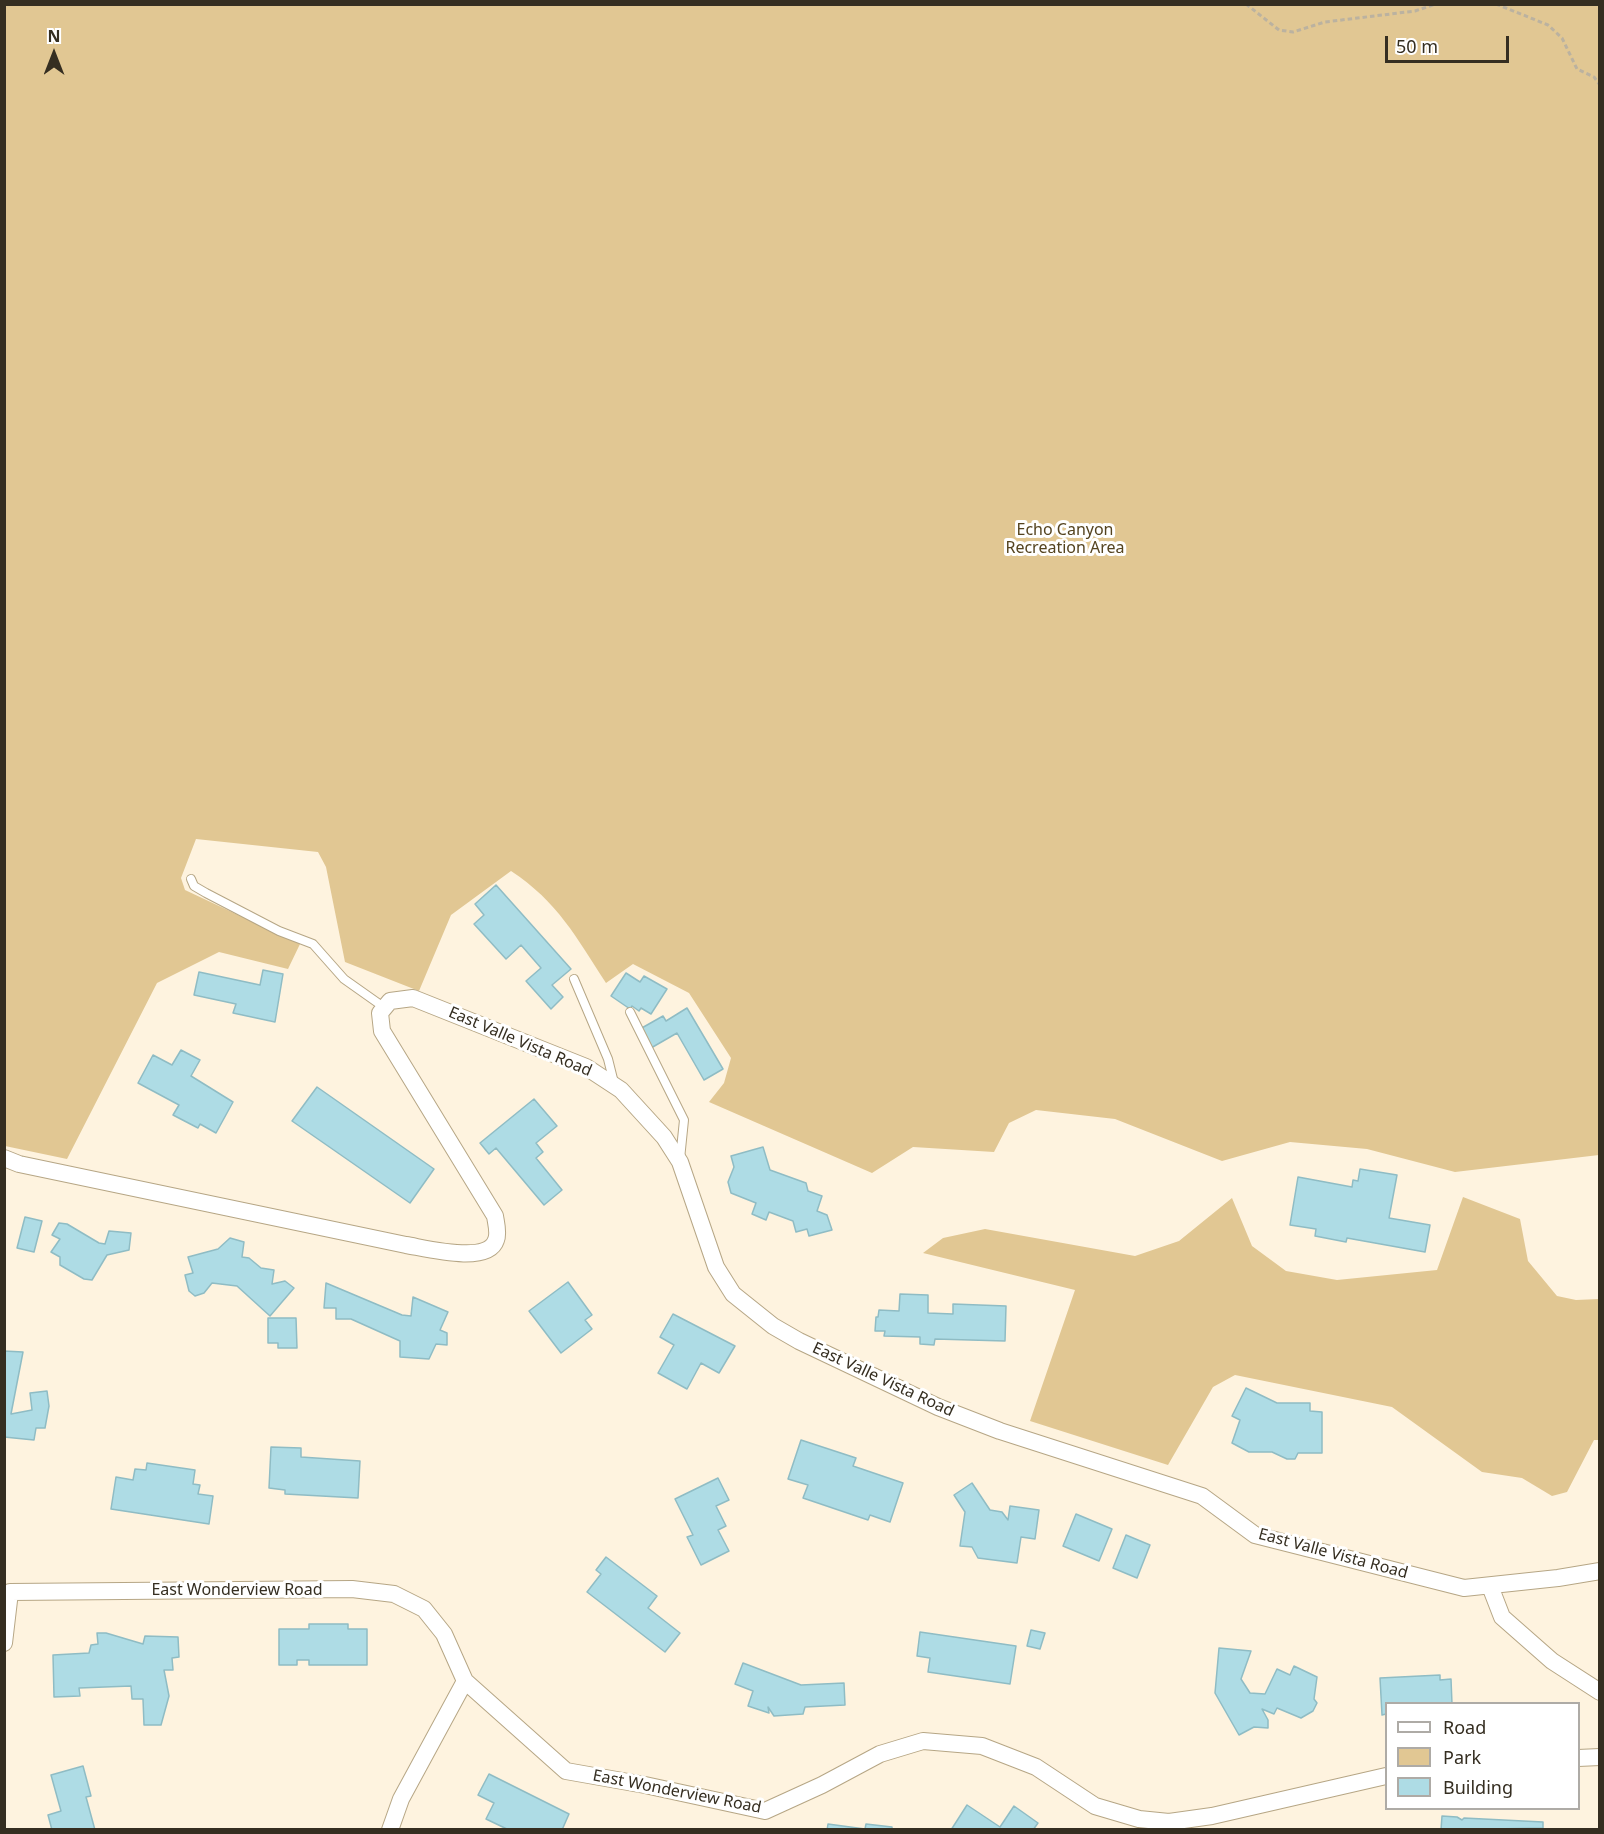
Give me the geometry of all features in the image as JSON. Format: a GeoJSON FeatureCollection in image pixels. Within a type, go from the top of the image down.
{"type":"FeatureCollection","features":[{"type":"Feature","properties":{"kind":"street","name":"East Valle Vista Road"},"geometry":{"type":"LineString","coordinates":[[385,1008],[390,1001],[413,998],[586,1067],[615,1086],[664,1137],[680,1162],[716,1267],[733,1293],[773,1326],[799,1341],[938,1407],[1000,1431],[1202,1496],[1255,1535],[1442,1583],[1464,1588],[1490,1586],[1599,1570]]}},
{"type":"Feature","properties":{"kind":"street"},"geometry":{"type":"LineString","coordinates":[[4,1158],[29,1166],[406,1245],[459,1254],[478,1253],[493,1245],[497,1238],[495,1216],[382,1031],[380,1013],[385,1008]]}},
{"type":"Feature","properties":{"kind":"street"},"geometry":{"type":"LineString","coordinates":[[1490,1586],[1502,1617],[1552,1661],[1599,1692]]}},
{"type":"Feature","properties":{"kind":"street","name":"East Wonderview Road"},"geometry":{"type":"LineString","coordinates":[[4,1643],[10,1592],[352,1589],[394,1594],[424,1609],[444,1634],[465,1681],[566,1771],[645,1785],[765,1811],[822,1785],[880,1754],[923,1741],[982,1746],[1036,1767],[1095,1806],[1138,1819],[1169,1822],[1212,1816],[1385,1776]]}},
{"type":"Feature","properties":{"kind":"street"},"geometry":{"type":"LineString","coordinates":[[390,1830],[401,1799],[465,1681]]}},
{"type":"Feature","properties":{"kind":"street"},"geometry":{"type":"LineString","coordinates":[[1580,1758],[1599,1757]]}},
{"type":"Feature","properties":{"kind":"lane"},"geometry":{"type":"LineString","coordinates":[[191,879],[194,886],[206,893],[279,931],[313,944],[344,979],[385,1008]]}},
{"type":"Feature","properties":{"kind":"lane"},"geometry":{"type":"LineString","coordinates":[[574,979],[608,1059],[615,1086]]}},
{"type":"Feature","properties":{"kind":"lane"},"geometry":{"type":"LineString","coordinates":[[630,1012],[684,1119],[680,1162]]}},
{"type":"Feature","properties":{"kind":"path"},"geometry":{"type":"LineString","coordinates":[[1246,4],[1279,30],[1293,33],[1325,22],[1415,11],[1437,4]]}},
{"type":"Feature","properties":{"kind":"path"},"geometry":{"type":"LineString","coordinates":[[1496,4],[1548,25],[1562,38],[1577,69],[1594,77],[1599,85]]}},
{"type":"Feature","properties":{"kind":"green space","name":"Echo Canyon Recreation Area"},"geometry":{"type":"Polygon","coordinates":[[[5,5],[1599,5],[1599,1155],[1455,1172],[1367,1149],[1290,1142],[1222,1161],[1115,1119],[1036,1110],[1009,1123],[994,1152],[913,1147],[872,1173],[709,1102],[724,1083],[731,1058],[689,993],[633,964],[606,983],[554,908],[511,871],[451,915],[419,991],[345,962],[326,867],[318,852],[196,839],[181,878],[185,890],[300,944],[288,969],[219,952],[157,983],[67,1159],[5,1146],[5,5]]]}},
{"type":"Feature","properties":{"kind":"green space"},"geometry":{"type":"Polygon","coordinates":[[[1463,1197],[1520,1219],[1528,1261],[1557,1296],[1576,1300],[1599,1299],[1599,1440],[1594,1440],[1567,1492],[1552,1496],[1522,1478],[1482,1472],[1392,1407],[1235,1375],[1213,1387],[1168,1465],[1030,1421],[1075,1290],[923,1253],[943,1238],[985,1229],[1135,1256],[1179,1241],[1232,1198],[1252,1246],[1286,1271],[1337,1280],[1437,1270],[1463,1197]]]}},
{"type":"Feature","properties":{"kind":"building"},"geometry":{"type":"Polygon","coordinates":[[[496,885],[571,969],[552,985],[563,997],[551,1009],[526,981],[541,968],[521,945],[506,959],[474,924],[484,915],[475,904],[496,885]]]}},
{"type":"Feature","properties":{"kind":"building"},"geometry":{"type":"Polygon","coordinates":[[[263,970],[283,974],[275,1022],[233,1013],[236,1004],[194,995],[199,972],[260,985],[263,970]]]}},
{"type":"Feature","properties":{"kind":"building"},"geometry":{"type":"Polygon","coordinates":[[[626,973],[640,982],[644,976],[667,989],[651,1014],[641,1008],[639,1011],[632,1006],[630,1009],[611,996],[626,973]]]}},
{"type":"Feature","properties":{"kind":"building"},"geometry":{"type":"Polygon","coordinates":[[[687,1008],[723,1069],[704,1080],[677,1033],[651,1048],[640,1029],[663,1016],[666,1021],[687,1008]]]}},
{"type":"Feature","properties":{"kind":"building"},"geometry":{"type":"Polygon","coordinates":[[[181,1050],[200,1060],[191,1076],[233,1102],[216,1133],[200,1124],[198,1128],[173,1115],[179,1105],[138,1083],[153,1055],[172,1065],[181,1050]]]}},
{"type":"Feature","properties":{"kind":"building"},"geometry":{"type":"Polygon","coordinates":[[[317,1087],[434,1169],[410,1203],[292,1121],[317,1087]]]}},
{"type":"Feature","properties":{"kind":"building"},"geometry":{"type":"Polygon","coordinates":[[[534,1099],[557,1126],[536,1143],[543,1152],[536,1158],[562,1190],[544,1205],[496,1148],[489,1154],[480,1143],[534,1099]]]}},
{"type":"Feature","properties":{"kind":"building"},"geometry":{"type":"Polygon","coordinates":[[[763,1147],[770,1170],[806,1183],[808,1191],[822,1196],[817,1211],[827,1215],[832,1230],[809,1236],[807,1229],[796,1232],[793,1221],[769,1212],[766,1220],[752,1214],[756,1203],[731,1193],[728,1182],[734,1167],[731,1156],[763,1147]]]}},
{"type":"Feature","properties":{"kind":"building"},"geometry":{"type":"Polygon","coordinates":[[[1360,1169],[1397,1175],[1389,1218],[1430,1225],[1425,1252],[1347,1238],[1346,1242],[1315,1236],[1316,1229],[1290,1225],[1298,1177],[1352,1187],[1353,1180],[1358,1181],[1360,1169]]]}},
{"type":"Feature","properties":{"kind":"building"},"geometry":{"type":"Polygon","coordinates":[[[25,1217],[42,1221],[34,1252],[17,1248],[25,1217]]]}},
{"type":"Feature","properties":{"kind":"building"},"geometry":{"type":"Polygon","coordinates":[[[59,1223],[67,1224],[99,1243],[105,1244],[109,1231],[131,1233],[129,1250],[107,1255],[92,1280],[84,1279],[60,1265],[60,1257],[51,1252],[60,1239],[52,1235],[59,1223]]]}},
{"type":"Feature","properties":{"kind":"building"},"geometry":{"type":"Polygon","coordinates":[[[230,1238],[244,1242],[242,1257],[249,1258],[261,1268],[274,1270],[272,1284],[285,1281],[294,1288],[270,1316],[237,1286],[212,1283],[204,1293],[195,1296],[189,1291],[185,1275],[193,1273],[188,1257],[218,1249],[230,1238]]]}},
{"type":"Feature","properties":{"kind":"building"},"geometry":{"type":"Polygon","coordinates":[[[568,1282],[592,1315],[585,1320],[592,1329],[561,1353],[529,1311],[568,1282]]]}},
{"type":"Feature","properties":{"kind":"building"},"geometry":{"type":"Polygon","coordinates":[[[326,1283],[402,1315],[411,1316],[413,1297],[448,1312],[440,1330],[447,1333],[447,1345],[436,1344],[429,1359],[400,1357],[400,1341],[351,1319],[336,1319],[336,1308],[324,1308],[326,1283]]]}},
{"type":"Feature","properties":{"kind":"building"},"geometry":{"type":"Polygon","coordinates":[[[900,1294],[928,1295],[928,1313],[953,1314],[953,1304],[1006,1306],[1005,1341],[935,1339],[934,1345],[920,1344],[920,1337],[884,1336],[885,1331],[875,1331],[876,1317],[878,1317],[879,1310],[899,1311],[900,1294]]]}},
{"type":"Feature","properties":{"kind":"building"},"geometry":{"type":"Polygon","coordinates":[[[673,1314],[735,1346],[719,1373],[701,1363],[687,1389],[658,1373],[674,1345],[660,1337],[673,1314]]]}},
{"type":"Feature","properties":{"kind":"building"},"geometry":{"type":"Polygon","coordinates":[[[268,1318],[296,1318],[297,1348],[278,1348],[278,1343],[268,1343],[268,1318]]]}},
{"type":"Feature","properties":{"kind":"building"},"geometry":{"type":"Polygon","coordinates":[[[4,1351],[23,1352],[11,1414],[32,1410],[30,1393],[47,1391],[49,1406],[45,1428],[36,1428],[34,1440],[4,1437],[4,1351]]]}},
{"type":"Feature","properties":{"kind":"building"},"geometry":{"type":"Polygon","coordinates":[[[1246,1388],[1277,1403],[1310,1403],[1310,1411],[1322,1412],[1322,1453],[1298,1453],[1295,1459],[1287,1459],[1272,1452],[1249,1452],[1232,1443],[1240,1420],[1232,1416],[1246,1388]]]}},
{"type":"Feature","properties":{"kind":"building"},"geometry":{"type":"Polygon","coordinates":[[[801,1440],[856,1458],[853,1466],[903,1483],[890,1522],[870,1515],[868,1520],[803,1498],[808,1485],[788,1479],[801,1440]]]}},
{"type":"Feature","properties":{"kind":"building"},"geometry":{"type":"Polygon","coordinates":[[[271,1447],[301,1448],[301,1457],[360,1461],[358,1498],[285,1494],[285,1490],[269,1488],[271,1447]]]}},
{"type":"Feature","properties":{"kind":"building"},"geometry":{"type":"Polygon","coordinates":[[[147,1463],[195,1470],[193,1484],[200,1485],[198,1494],[213,1496],[209,1524],[111,1509],[116,1477],[133,1480],[135,1469],[146,1470],[147,1463]]]}},
{"type":"Feature","properties":{"kind":"building"},"geometry":{"type":"Polygon","coordinates":[[[718,1478],[729,1500],[716,1506],[726,1526],[718,1530],[729,1551],[701,1565],[687,1537],[693,1535],[675,1499],[718,1478]]]}},
{"type":"Feature","properties":{"kind":"building"},"geometry":{"type":"Polygon","coordinates":[[[972,1483],[990,1510],[1002,1512],[1008,1520],[1010,1506],[1039,1510],[1035,1539],[1021,1537],[1017,1563],[978,1558],[972,1547],[960,1546],[965,1512],[954,1495],[972,1483]]]}},
{"type":"Feature","properties":{"kind":"building"},"geometry":{"type":"Polygon","coordinates":[[[1076,1514],[1112,1529],[1099,1561],[1063,1546],[1076,1514]]]}},
{"type":"Feature","properties":{"kind":"building"},"geometry":{"type":"Polygon","coordinates":[[[1126,1535],[1150,1545],[1137,1578],[1113,1568],[1126,1535]]]}},
{"type":"Feature","properties":{"kind":"building"},"geometry":{"type":"Polygon","coordinates":[[[606,1557],[657,1596],[648,1608],[680,1633],[665,1652],[587,1592],[601,1574],[596,1570],[606,1557]]]}},
{"type":"Feature","properties":{"kind":"building"},"geometry":{"type":"Polygon","coordinates":[[[309,1624],[348,1624],[348,1629],[367,1629],[367,1665],[309,1665],[309,1660],[297,1660],[297,1665],[279,1665],[279,1629],[309,1629],[309,1624]]]}},
{"type":"Feature","properties":{"kind":"building"},"geometry":{"type":"Polygon","coordinates":[[[1031,1630],[1045,1633],[1040,1649],[1027,1646],[1031,1630]]]}},
{"type":"Feature","properties":{"kind":"building"},"geometry":{"type":"Polygon","coordinates":[[[920,1632],[1016,1646],[1010,1684],[928,1672],[930,1658],[917,1656],[920,1632]]]}},
{"type":"Feature","properties":{"kind":"building"},"geometry":{"type":"Polygon","coordinates":[[[97,1633],[106,1633],[143,1644],[145,1636],[178,1637],[179,1657],[172,1658],[173,1670],[164,1670],[169,1696],[161,1725],[144,1725],[143,1699],[132,1699],[131,1686],[79,1688],[80,1696],[54,1697],[53,1655],[89,1653],[91,1645],[98,1644],[97,1633]]]}},
{"type":"Feature","properties":{"kind":"building"},"geometry":{"type":"Polygon","coordinates":[[[1219,1648],[1251,1651],[1241,1679],[1250,1693],[1265,1694],[1277,1669],[1290,1675],[1294,1666],[1317,1677],[1314,1699],[1317,1703],[1313,1711],[1301,1718],[1277,1708],[1274,1714],[1262,1709],[1268,1720],[1268,1728],[1254,1727],[1239,1735],[1215,1693],[1219,1648]]]}},
{"type":"Feature","properties":{"kind":"building"},"geometry":{"type":"Polygon","coordinates":[[[743,1663],[801,1685],[844,1683],[845,1705],[805,1707],[803,1714],[774,1716],[768,1707],[769,1713],[748,1706],[753,1691],[735,1684],[743,1663]]]}},
{"type":"Feature","properties":{"kind":"building"},"geometry":{"type":"Polygon","coordinates":[[[1440,1675],[1440,1680],[1451,1679],[1452,1702],[1385,1702],[1385,1714],[1382,1715],[1380,1678],[1440,1675]]]}},
{"type":"Feature","properties":{"kind":"building"},"geometry":{"type":"Polygon","coordinates":[[[83,1766],[91,1796],[86,1797],[95,1830],[52,1830],[48,1815],[61,1811],[51,1775],[83,1766]]]}},
{"type":"Feature","properties":{"kind":"building"},"geometry":{"type":"Polygon","coordinates":[[[489,1774],[569,1814],[562,1830],[509,1830],[486,1819],[494,1803],[478,1795],[489,1774]]]}},
{"type":"Feature","properties":{"kind":"building"},"geometry":{"type":"Polygon","coordinates":[[[967,1805],[1000,1827],[1014,1806],[1038,1823],[1033,1830],[951,1830],[967,1805]]]}},
{"type":"Feature","properties":{"kind":"building"},"geometry":{"type":"Polygon","coordinates":[[[1442,1816],[1457,1817],[1462,1820],[1464,1818],[1543,1822],[1543,1828],[1441,1830],[1442,1816]]]}},
{"type":"Feature","properties":{"kind":"building"},"geometry":{"type":"Polygon","coordinates":[[[828,1824],[865,1829],[866,1824],[892,1827],[892,1830],[827,1830],[828,1824]]]}}]}
